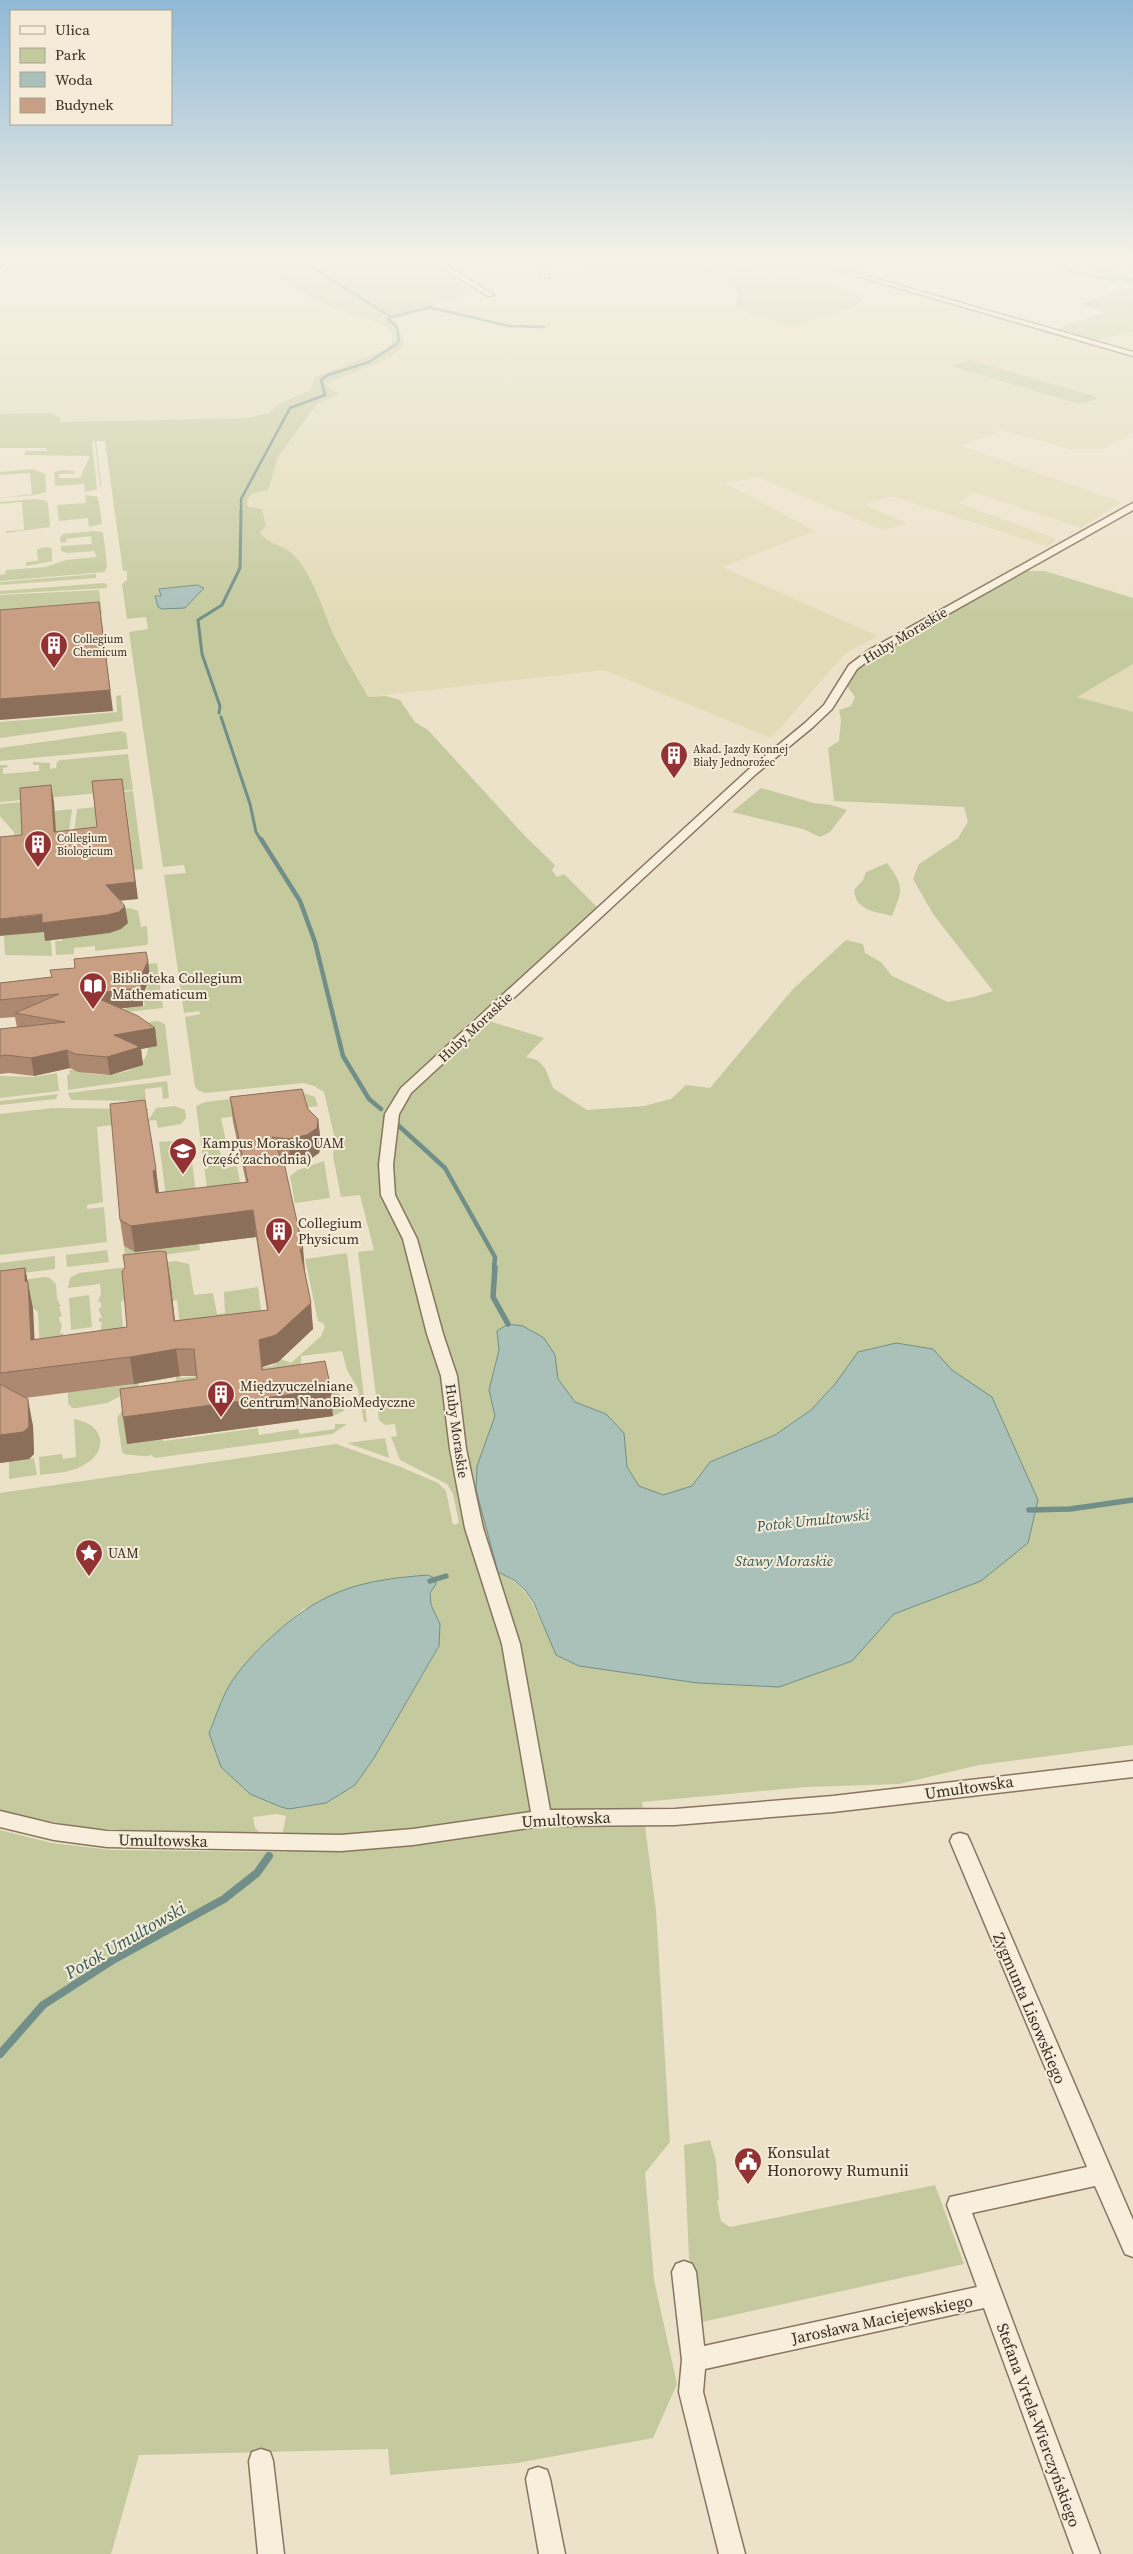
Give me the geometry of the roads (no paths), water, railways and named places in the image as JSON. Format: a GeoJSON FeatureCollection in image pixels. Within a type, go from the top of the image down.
{"type":"FeatureCollection","features":[{"type":"Feature","properties":{"kind":"street","name":"Huby Moraskie"},"geometry":{"type":"LineString","coordinates":[[542,1818],[511,1644],[489,1577],[470,1508],[458,1449],[449,1376],[435,1334],[410,1239],[388,1195],[386,1166],[392,1114],[406,1091],[752,772],[828,707],[853,668],[872,652],[1133,506]]}},
{"type":"Feature","properties":{"kind":"street","name":"Umultowska"},"geometry":{"type":"LineString","coordinates":[[0,1819],[54,1832],[106,1839],[342,1843],[413,1837],[542,1818],[675,1817],[833,1804],[1133,1769]]}},
{"type":"Feature","properties":{"kind":"street","name":"Zygmunta Lisowskiego"},"geometry":{"type":"LineString","coordinates":[[960,1841],[1101,2174]]}},
{"type":"Feature","properties":{"kind":"street"},"geometry":{"type":"LineString","coordinates":[[1101,2174],[1133,2246]]}},
{"type":"Feature","properties":{"kind":"street","name":"Jarosława Maciejewskiego"},"geometry":{"type":"LineString","coordinates":[[694,2360],[992,2295],[958,2205],[1101,2174]]}},
{"type":"Feature","properties":{"kind":"street"},"geometry":{"type":"LineString","coordinates":[[684,2272],[694,2360],[691,2392],[732,2554]]}},
{"type":"Feature","properties":{"kind":"street","name":"Stefana Vrtela-Wierczyńskiego"},"geometry":{"type":"LineString","coordinates":[[992,2295],[1088,2554]]}},
{"type":"Feature","properties":{"kind":"street"},"geometry":{"type":"LineString","coordinates":[[261,2461],[271,2554]]}},
{"type":"Feature","properties":{"kind":"street"},"geometry":{"type":"LineString","coordinates":[[538,2479],[552,2554]]}},
{"type":"Feature","properties":{"kind":"water"},"geometry":{"type":"Polygon","coordinates":[[[197,585],[204,588],[185,608],[162,609],[158,607],[155,596],[161,596],[159,589],[197,585]]]}},
{"type":"Feature","properties":{"kind":"water","name":"Stawy Moraskie"},"geometry":{"type":"Polygon","coordinates":[[[508,1324],[523,1326],[544,1338],[555,1355],[558,1379],[575,1402],[606,1414],[624,1433],[627,1467],[639,1486],[663,1495],[692,1486],[710,1462],[775,1435],[811,1410],[835,1384],[858,1352],[896,1343],[933,1349],[952,1370],[992,1397],[1038,1500],[1028,1543],[981,1581],[894,1614],[852,1661],[779,1687],[698,1683],[579,1666],[556,1655],[534,1603],[525,1590],[514,1580],[498,1572],[476,1490],[477,1466],[495,1416],[489,1390],[499,1350],[497,1331],[508,1324]]]}},
{"type":"Feature","properties":{"kind":"water"},"geometry":{"type":"Polygon","coordinates":[[[428,1575],[435,1578],[436,1584],[430,1593],[431,1605],[440,1624],[439,1646],[374,1758],[355,1785],[326,1803],[289,1809],[250,1794],[221,1767],[209,1733],[228,1687],[259,1648],[296,1616],[330,1596],[365,1584],[428,1575]]]}},
{"type":"Feature","properties":{"kind":"waterway"},"geometry":{"type":"LineString","coordinates":[[241,511],[241,499],[290,408],[325,395],[321,380]]}},
{"type":"Feature","properties":{"kind":"waterway"},"geometry":{"type":"LineString","coordinates":[[219,713],[220,706],[202,654],[198,620],[222,605],[240,568],[241,511]]}},
{"type":"Feature","properties":{"kind":"waterway"},"geometry":{"type":"LineString","coordinates":[[221,717],[250,804],[256,832],[261,840]]}},
{"type":"Feature","properties":{"kind":"waterway"},"geometry":{"type":"LineString","coordinates":[[261,839],[300,901],[315,942],[343,1056],[369,1099],[381,1109]]}},
{"type":"Feature","properties":{"kind":"waterway"},"geometry":{"type":"LineString","coordinates":[[399,1126],[445,1168],[495,1257],[494,1268]]}},
{"type":"Feature","properties":{"kind":"waterway"},"geometry":{"type":"LineString","coordinates":[[495,1267],[493,1297],[508,1324]]}},
{"type":"Feature","properties":{"kind":"waterway","name":"Potok Umultowski"},"geometry":{"type":"LineString","coordinates":[[1029,1510],[1070,1509],[1133,1500]]}},
{"type":"Feature","properties":{"kind":"waterway","name":"Potok Umultowski"},"geometry":{"type":"LineString","coordinates":[[430,1581],[446,1576]]}},
{"type":"Feature","properties":{"kind":"waterway","name":"Potok Umultowski"},"geometry":{"type":"LineString","coordinates":[[0,2054],[43,2005],[113,1960],[224,1899],[257,1873],[269,1856]]}},
{"type":"Feature","properties":{"kind":"place","name":"Collegium Chemicum"},"geometry":{"type":"Point","coordinates":[54,669]}},
{"type":"Feature","properties":{"kind":"place","name":"Akad. Jazdy Konnej Biały Jednorożec"},"geometry":{"type":"Point","coordinates":[674,779]}},
{"type":"Feature","properties":{"kind":"place","name":"Collegium Biologicum"},"geometry":{"type":"Point","coordinates":[38,868]}},
{"type":"Feature","properties":{"kind":"place","name":"Biblioteka Collegium Mathematicum"},"geometry":{"type":"Point","coordinates":[93,1010]}},
{"type":"Feature","properties":{"kind":"place","name":"Kampus Morasko UAM (część zachodnia)"},"geometry":{"type":"Point","coordinates":[183,1175]}},
{"type":"Feature","properties":{"kind":"place","name":"Collegium Physicum"},"geometry":{"type":"Point","coordinates":[279,1255]}},
{"type":"Feature","properties":{"kind":"place","name":"Międzyuczelniane Centrum NanoBioMedyczne"},"geometry":{"type":"Point","coordinates":[221,1418]}},
{"type":"Feature","properties":{"kind":"place","name":"UAM"},"geometry":{"type":"Point","coordinates":[89,1577]}},
{"type":"Feature","properties":{"kind":"place","name":"Konsulat Honorowy Rumunii"},"geometry":{"type":"Point","coordinates":[748,2185]}}]}
